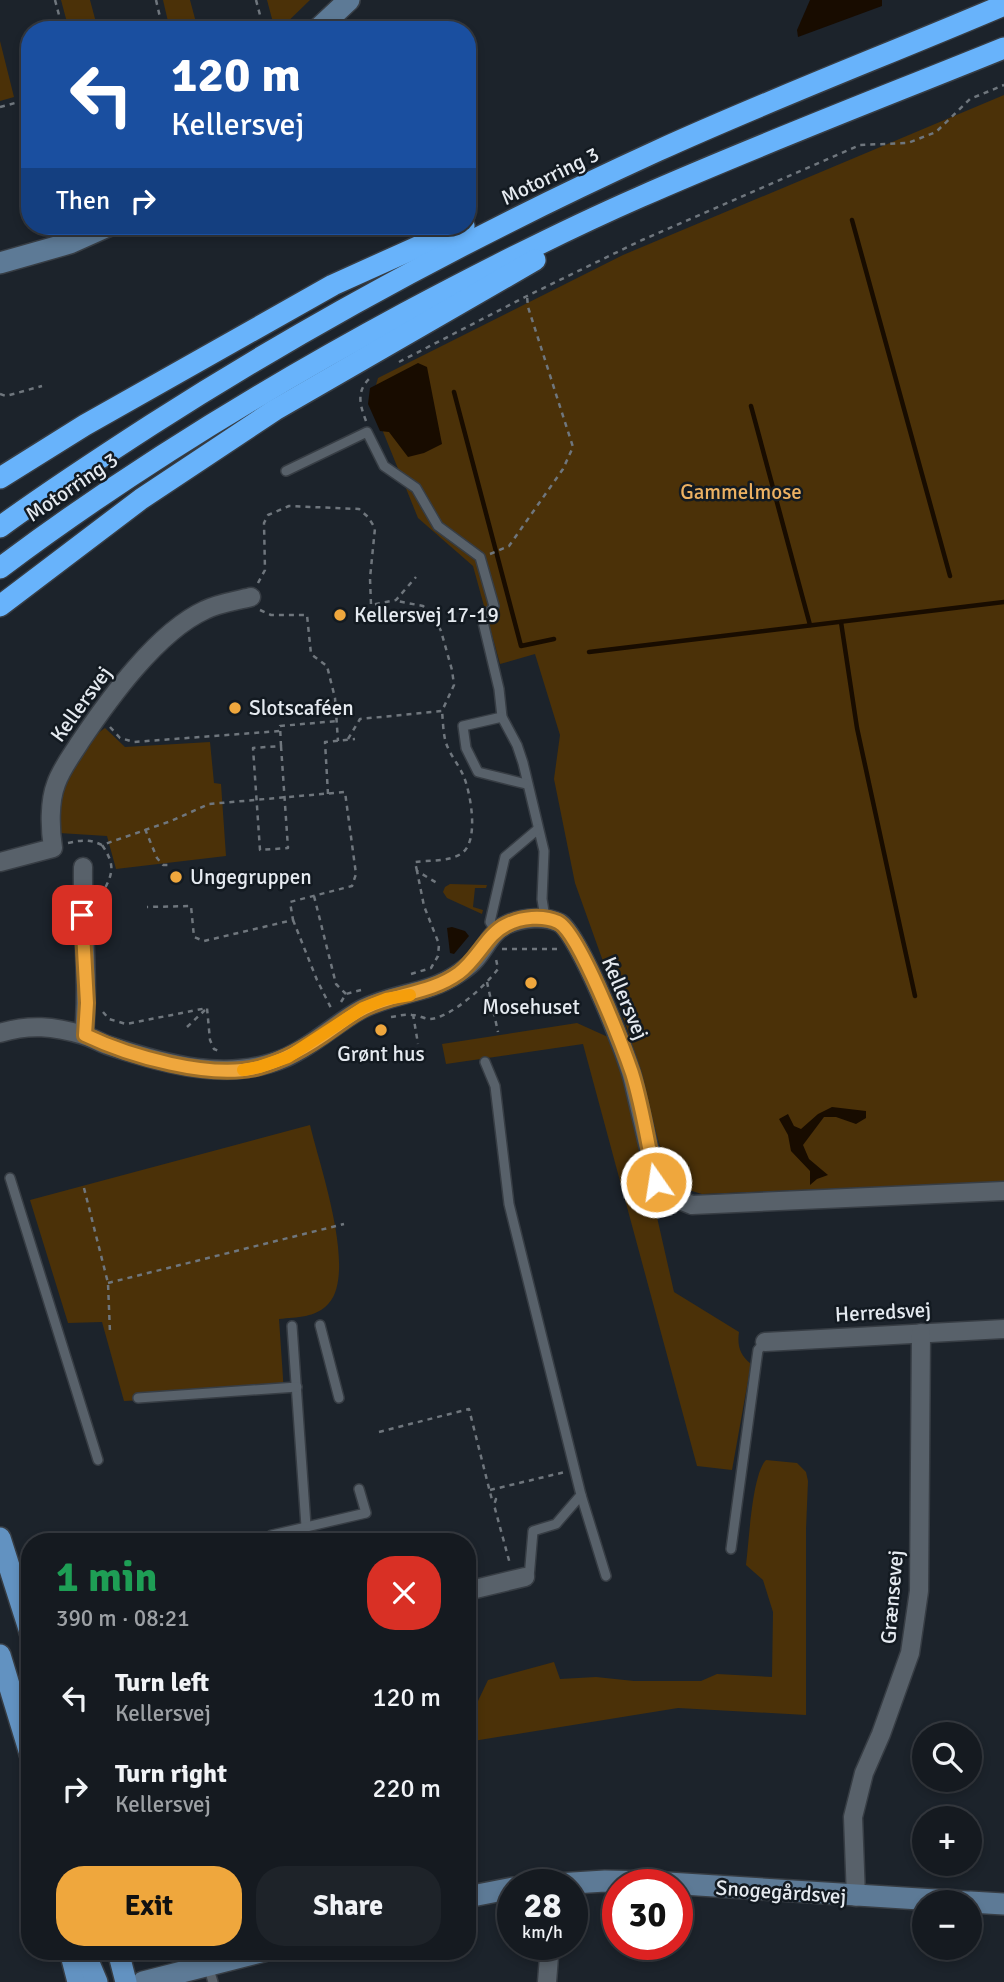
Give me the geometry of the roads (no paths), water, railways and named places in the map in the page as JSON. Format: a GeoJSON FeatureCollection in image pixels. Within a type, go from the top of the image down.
{"type":"FeatureCollection","features":[{"type":"Feature","properties":{"kind":"highway","name":"Motorring 3"},"geometry":{"type":"LineString","coordinates":[[0,527],[48,492],[237,370],[373,292],[659,150],[1004,5]]}},
{"type":"Feature","properties":{"kind":"highway","name":"Motorring 3"},"geometry":{"type":"LineString","coordinates":[[0,568],[59,524],[215,421],[479,274],[639,197],[1004,48]]}},
{"type":"Feature","properties":{"kind":"highway"},"geometry":{"type":"LineString","coordinates":[[0,606],[141,499],[275,410],[514,273],[639,197]]}},
{"type":"Feature","properties":{"kind":"highway"},"geometry":{"type":"LineString","coordinates":[[476,222],[548,203]]}},
{"type":"Feature","properties":{"kind":"highway"},"geometry":{"type":"LineString","coordinates":[[0,478],[85,425],[332,285],[444,235]]}},
{"type":"Feature","properties":{"kind":"main road"},"geometry":{"type":"LineString","coordinates":[[0,1538],[21,1604]]}},
{"type":"Feature","properties":{"kind":"main road"},"geometry":{"type":"LineString","coordinates":[[0,1655],[21,1724]]}},
{"type":"Feature","properties":{"kind":"main road"},"geometry":{"type":"LineString","coordinates":[[72,1960],[78,1982]]}},
{"type":"Feature","properties":{"kind":"main road"},"geometry":{"type":"LineString","coordinates":[[88,1960],[97,1982]]}},
{"type":"Feature","properties":{"kind":"main road"},"geometry":{"type":"LineString","coordinates":[[120,1960],[126,1982]]}},
{"type":"Feature","properties":{"kind":"street"},"geometry":{"type":"LineString","coordinates":[[327,21],[349,0]]}},
{"type":"Feature","properties":{"kind":"street"},"geometry":{"type":"LineString","coordinates":[[0,263],[70,243],[88,235]]}},
{"type":"Feature","properties":{"kind":"street","name":"Kellersvej"},"geometry":{"type":"LineString","coordinates":[[0,863],[53,848],[52,802],[55,784],[115,692],[149,654],[204,610],[251,597]]}},
{"type":"Feature","properties":{"kind":"street"},"geometry":{"type":"LineString","coordinates":[[83,867],[82,912],[87,1003],[85,1035]]}},
{"type":"Feature","properties":{"kind":"street"},"geometry":{"type":"LineString","coordinates":[[0,1033],[16,1028],[45,1026],[85,1035],[104,1044],[153,1059],[201,1069],[231,1072],[259,1067],[288,1057],[363,1008],[440,985],[474,961],[495,941],[506,925],[520,920],[545,918]]}},
{"type":"Feature","properties":{"kind":"street","name":"Kellersvej"},"geometry":{"type":"LineString","coordinates":[[545,918],[560,923],[576,944],[632,1076],[656,1182],[672,1197],[692,1205],[1004,1191]]}},
{"type":"Feature","properties":{"kind":"street","name":"Herredsvej"},"geometry":{"type":"LineString","coordinates":[[765,1342],[1004,1329]]}},
{"type":"Feature","properties":{"kind":"street","name":"Grænsevej"},"geometry":{"type":"LineString","coordinates":[[856,1897],[853,1817],[864,1773],[911,1653],[919,1591],[921,1333]]}},
{"type":"Feature","properties":{"kind":"street"},"geometry":{"type":"LineString","coordinates":[[476,1589],[527,1577]]}},
{"type":"Feature","properties":{"kind":"street","name":"Snogegårdsvej"},"geometry":{"type":"LineString","coordinates":[[588,1883],[652,1882],[912,1900]]}},
{"type":"Feature","properties":{"kind":"street"},"geometry":{"type":"LineString","coordinates":[[476,1895],[497,1891]]}},
{"type":"Feature","properties":{"kind":"street","name":"Snogegårdsvej"},"geometry":{"type":"LineString","coordinates":[[982,1903],[1004,1904]]}},
{"type":"Feature","properties":{"kind":"street"},"geometry":{"type":"LineString","coordinates":[[143,1982],[211,1974],[242,1960]]}},
{"type":"Feature","properties":{"kind":"street"},"geometry":{"type":"LineString","coordinates":[[547,1982],[549,1960]]}},
{"type":"Feature","properties":{"kind":"lane"},"geometry":{"type":"LineString","coordinates":[[286,471],[367,432],[384,466],[416,488],[438,526],[480,557],[494,606],[483,622],[499,689],[502,717],[517,745],[544,851],[542,899],[545,918]]}},
{"type":"Feature","properties":{"kind":"lane"},"geometry":{"type":"LineString","coordinates":[[502,717],[463,726],[470,760],[478,772],[526,784]]}},
{"type":"Feature","properties":{"kind":"lane"},"geometry":{"type":"LineString","coordinates":[[495,941],[490,922],[505,857],[538,829]]}},
{"type":"Feature","properties":{"kind":"lane"},"geometry":{"type":"LineString","coordinates":[[485,1062],[495,1086],[509,1204],[581,1494],[606,1576]]}},
{"type":"Feature","properties":{"kind":"lane"},"geometry":{"type":"LineString","coordinates":[[10,1178],[98,1460]]}},
{"type":"Feature","properties":{"kind":"lane"},"geometry":{"type":"LineString","coordinates":[[320,1325],[339,1398]]}},
{"type":"Feature","properties":{"kind":"lane"},"geometry":{"type":"LineString","coordinates":[[292,1326],[306,1526]]}},
{"type":"Feature","properties":{"kind":"lane"},"geometry":{"type":"LineString","coordinates":[[731,1549],[758,1350],[765,1342]]}},
{"type":"Feature","properties":{"kind":"lane"},"geometry":{"type":"LineString","coordinates":[[138,1398],[297,1387]]}},
{"type":"Feature","properties":{"kind":"lane"},"geometry":{"type":"LineString","coordinates":[[280,1533],[366,1513],[359,1489]]}},
{"type":"Feature","properties":{"kind":"lane"},"geometry":{"type":"LineString","coordinates":[[527,1577],[533,1531],[556,1524],[581,1494]]}},
{"type":"Feature","properties":{"kind":"waterway"},"geometry":{"type":"LineString","coordinates":[[852,220],[950,576]]}},
{"type":"Feature","properties":{"kind":"waterway"},"geometry":{"type":"LineString","coordinates":[[454,392],[521,646],[554,639]]}},
{"type":"Feature","properties":{"kind":"waterway"},"geometry":{"type":"LineString","coordinates":[[751,406],[810,625]]}},
{"type":"Feature","properties":{"kind":"waterway"},"geometry":{"type":"LineString","coordinates":[[589,652],[1004,602]]}},
{"type":"Feature","properties":{"kind":"waterway"},"geometry":{"type":"LineString","coordinates":[[841,622],[857,728],[915,996]]}},
{"type":"Feature","properties":{"kind":"place","name":"Kellersvej 17-19"},"geometry":{"type":"Point","coordinates":[340,615]}},
{"type":"Feature","properties":{"kind":"place","name":"Slotscaféen"},"geometry":{"type":"Point","coordinates":[235,708]}},
{"type":"Feature","properties":{"kind":"place","name":"Ungegruppen"},"geometry":{"type":"Point","coordinates":[176,877]}},
{"type":"Feature","properties":{"kind":"place","name":"Mosehuset"},"geometry":{"type":"Point","coordinates":[531,983]}},
{"type":"Feature","properties":{"kind":"place","name":"Grønt hus"},"geometry":{"type":"Point","coordinates":[381,1030]}},
{"type":"Feature","properties":{"kind":"park label","name":"Gammelmose"},"geometry":{"type":"Point","coordinates":[741,492]}}]}
